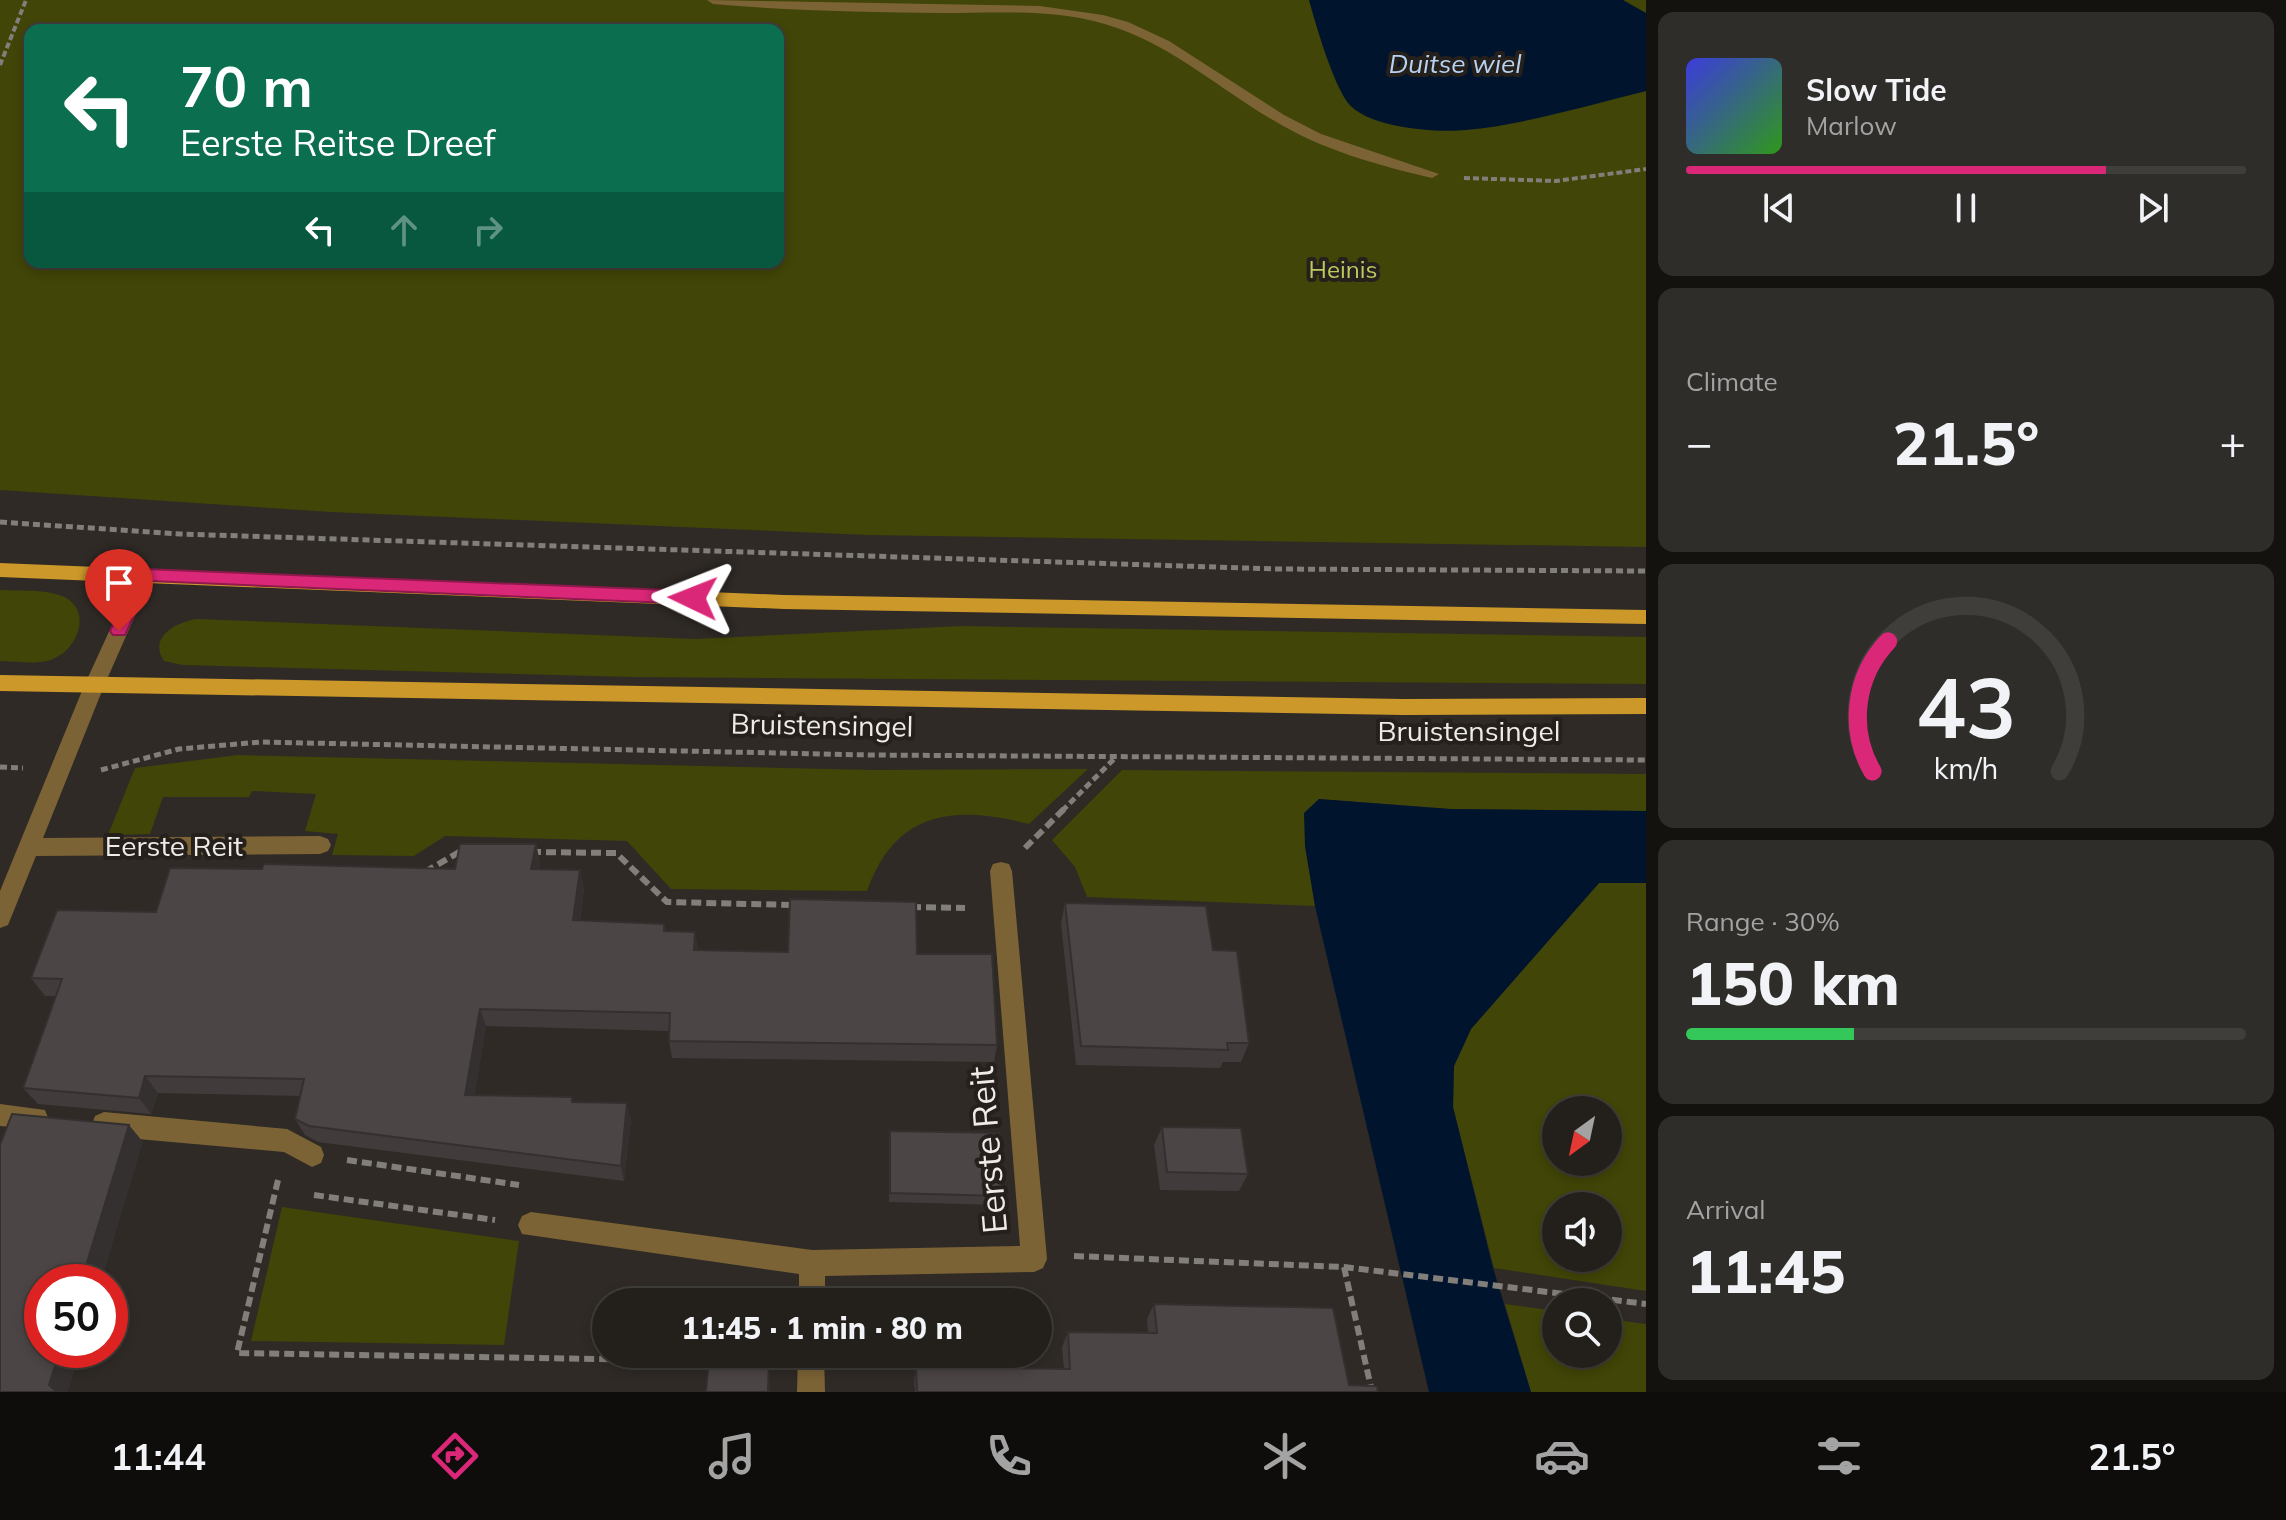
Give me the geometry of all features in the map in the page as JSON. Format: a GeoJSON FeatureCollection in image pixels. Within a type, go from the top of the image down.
{"type":"FeatureCollection","features":[{"type":"Feature","properties":{"kind":"main road"},"geometry":{"type":"LineString","coordinates":[[0,570],[784,602],[1646,617]]}},
{"type":"Feature","properties":{"kind":"main road","name":"Bruistensingel"},"geometry":{"type":"LineString","coordinates":[[0,683],[1355,706],[1646,706]]}},
{"type":"Feature","properties":{"kind":"street"},"geometry":{"type":"LineString","coordinates":[[713,0],[807,7],[1051,11],[1092,16],[1125,26],[1184,57],[1305,132],[1372,158],[1432,174]]}},
{"type":"Feature","properties":{"kind":"street"},"geometry":{"type":"LineString","coordinates":[[0,918],[94,686],[144,575]]}},
{"type":"Feature","properties":{"kind":"street","name":"Eerste Reit"},"geometry":{"type":"LineString","coordinates":[[28,847],[320,845]]}},
{"type":"Feature","properties":{"kind":"street","name":"Eerste Reit"},"geometry":{"type":"LineString","coordinates":[[531,1225],[812,1263],[1034,1259],[1001,871]]}},
{"type":"Feature","properties":{"kind":"street"},"geometry":{"type":"LineString","coordinates":[[0,1115],[287,1141],[312,1155]]}},
{"type":"Feature","properties":{"kind":"street"},"geometry":{"type":"LineString","coordinates":[[812,1263],[812,1288]]}},
{"type":"Feature","properties":{"kind":"street"},"geometry":{"type":"LineString","coordinates":[[811,1368],[811,1392]]}},
{"type":"Feature","properties":{"kind":"path"},"geometry":{"type":"LineString","coordinates":[[0,65],[26,0]]}},
{"type":"Feature","properties":{"kind":"path"},"geometry":{"type":"LineString","coordinates":[[1432,174],[1535,182],[1587,180],[1646,169]]}},
{"type":"Feature","properties":{"kind":"path"},"geometry":{"type":"LineString","coordinates":[[0,522],[211,535],[1261,568],[1646,571]]}},
{"type":"Feature","properties":{"kind":"path","name":"Bruistensingel"},"geometry":{"type":"LineString","coordinates":[[0,767],[97,771],[179,749],[261,742],[1116,757],[1646,760]]}},
{"type":"Feature","properties":{"kind":"path"},"geometry":{"type":"LineString","coordinates":[[1001,871],[1116,757]]}},
{"type":"Feature","properties":{"kind":"path"},"geometry":{"type":"LineString","coordinates":[[423,873],[461,851],[477,851]]}},
{"type":"Feature","properties":{"kind":"path"},"geometry":{"type":"LineString","coordinates":[[523,852],[616,853],[667,902],[805,905]]}},
{"type":"Feature","properties":{"kind":"path"},"geometry":{"type":"LineString","coordinates":[[897,907],[1004,909]]}},
{"type":"Feature","properties":{"kind":"path"},"geometry":{"type":"LineString","coordinates":[[287,1141],[237,1353],[592,1359]]}},
{"type":"Feature","properties":{"kind":"path"},"geometry":{"type":"LineString","coordinates":[[312,1155],[300,1193],[531,1225]]}},
{"type":"Feature","properties":{"kind":"path"},"geometry":{"type":"LineString","coordinates":[[1034,1259],[1083,1255],[1344,1267],[1646,1304]]}},
{"type":"Feature","properties":{"kind":"path"},"geometry":{"type":"LineString","coordinates":[[1344,1267],[1372,1392]]}},
{"type":"Feature","properties":{"kind":"green space","name":"Heinis"},"geometry":{"type":"Polygon","coordinates":[[[0,0],[1646,0],[1646,547],[868,535],[331,512],[0,490],[0,0]]]}},
{"type":"Feature","properties":{"kind":"green space"},"geometry":{"type":"Polygon","coordinates":[[[0,590],[47,592],[71,602],[80,618],[71,645],[64,653],[49,660],[0,661],[0,590]]]}},
{"type":"Feature","properties":{"kind":"green space"},"geometry":{"type":"Polygon","coordinates":[[[197,619],[695,639],[961,626],[1646,637],[1646,684],[632,677],[183,665],[164,661],[159,645],[162,638],[173,627],[197,619]]]}},
{"type":"Feature","properties":{"kind":"green space"},"geometry":{"type":"Polygon","coordinates":[[[238,755],[873,770],[1088,769],[1029,824],[1002,818],[952,815],[911,829],[894,844],[879,864],[867,891],[671,889],[627,841],[445,836],[414,856],[332,855],[338,834],[305,831],[316,794],[252,791],[249,797],[163,797],[150,834],[108,835],[135,768],[238,755]]]}},
{"type":"Feature","properties":{"kind":"green space"},"geometry":{"type":"Polygon","coordinates":[[[1122,770],[1646,774],[1646,811],[1450,809],[1319,799],[1305,846],[1315,906],[1087,897],[1075,867],[1052,840],[1122,770]]]}},
{"type":"Feature","properties":{"kind":"green space"},"geometry":{"type":"Polygon","coordinates":[[[1599,883],[1646,883],[1646,1291],[1494,1268],[1453,1107],[1454,1066],[1471,1029],[1599,883]]]}},
{"type":"Feature","properties":{"kind":"green space"},"geometry":{"type":"Polygon","coordinates":[[[282,1207],[519,1241],[504,1345],[251,1341],[282,1207]]]}},
{"type":"Feature","properties":{"kind":"green space"},"geometry":{"type":"Polygon","coordinates":[[[1505,1304],[1542,1309],[1542,1368],[1622,1368],[1622,1321],[1646,1324],[1646,1392],[1531,1392],[1505,1304]]]}},
{"type":"Feature","properties":{"kind":"water","name":"Duitse wiel"},"geometry":{"type":"Polygon","coordinates":[[[1309,0],[1623,0],[1646,13],[1646,91],[1510,124],[1466,130],[1438,131],[1386,123],[1358,111],[1342,94],[1320,39],[1309,0]]]}},
{"type":"Feature","properties":{"kind":"water"},"geometry":{"type":"Polygon","coordinates":[[[1319,799],[1450,809],[1646,811],[1646,883],[1599,883],[1471,1029],[1454,1066],[1453,1107],[1493,1268],[1531,1392],[1429,1392],[1315,906],[1305,846],[1304,813],[1319,799]]]}},
{"type":"Feature","properties":{"kind":"building"},"geometry":{"type":"Polygon","coordinates":[[[460,844],[536,844],[531,869],[580,870],[573,920],[664,924],[664,931],[695,932],[694,950],[788,952],[790,899],[916,902],[917,954],[992,954],[997,1045],[669,1041],[670,1013],[480,1009],[465,1095],[572,1097],[572,1102],[627,1103],[621,1166],[309,1126],[295,1119],[304,1079],[145,1076],[139,1098],[23,1088],[62,979],[31,978],[57,910],[156,912],[170,868],[262,869],[264,864],[455,869],[460,844]]]}},
{"type":"Feature","properties":{"kind":"building"},"geometry":{"type":"Polygon","coordinates":[[[1065,903],[1206,906],[1213,950],[1237,951],[1249,1043],[1227,1043],[1228,1050],[1081,1046],[1065,903]]]}},
{"type":"Feature","properties":{"kind":"building"},"geometry":{"type":"Polygon","coordinates":[[[12,1114],[129,1125],[87,1264],[24,1264],[24,1368],[54,1368],[49,1385],[57,1392],[0,1392],[0,1145],[12,1114]]]}},
{"type":"Feature","properties":{"kind":"building"},"geometry":{"type":"Polygon","coordinates":[[[1162,1127],[1241,1128],[1248,1174],[1167,1172],[1162,1127]]]}},
{"type":"Feature","properties":{"kind":"building"},"geometry":{"type":"Polygon","coordinates":[[[890,1131],[1000,1133],[1003,1196],[890,1193],[890,1131]]]}},
{"type":"Feature","properties":{"kind":"building"},"geometry":{"type":"Polygon","coordinates":[[[1154,1304],[1333,1308],[1349,1385],[1377,1386],[1378,1392],[917,1392],[916,1368],[1070,1369],[1068,1332],[1157,1333],[1154,1304]]]}},
{"type":"Feature","properties":{"kind":"building"},"geometry":{"type":"Polygon","coordinates":[[[708,1368],[769,1368],[768,1392],[706,1392],[708,1368]]]}},
{"type":"Feature","properties":{"kind":"route"},"geometry":{"type":"LineString","coordinates":[[119,631],[144,575],[693,598]]}}]}
